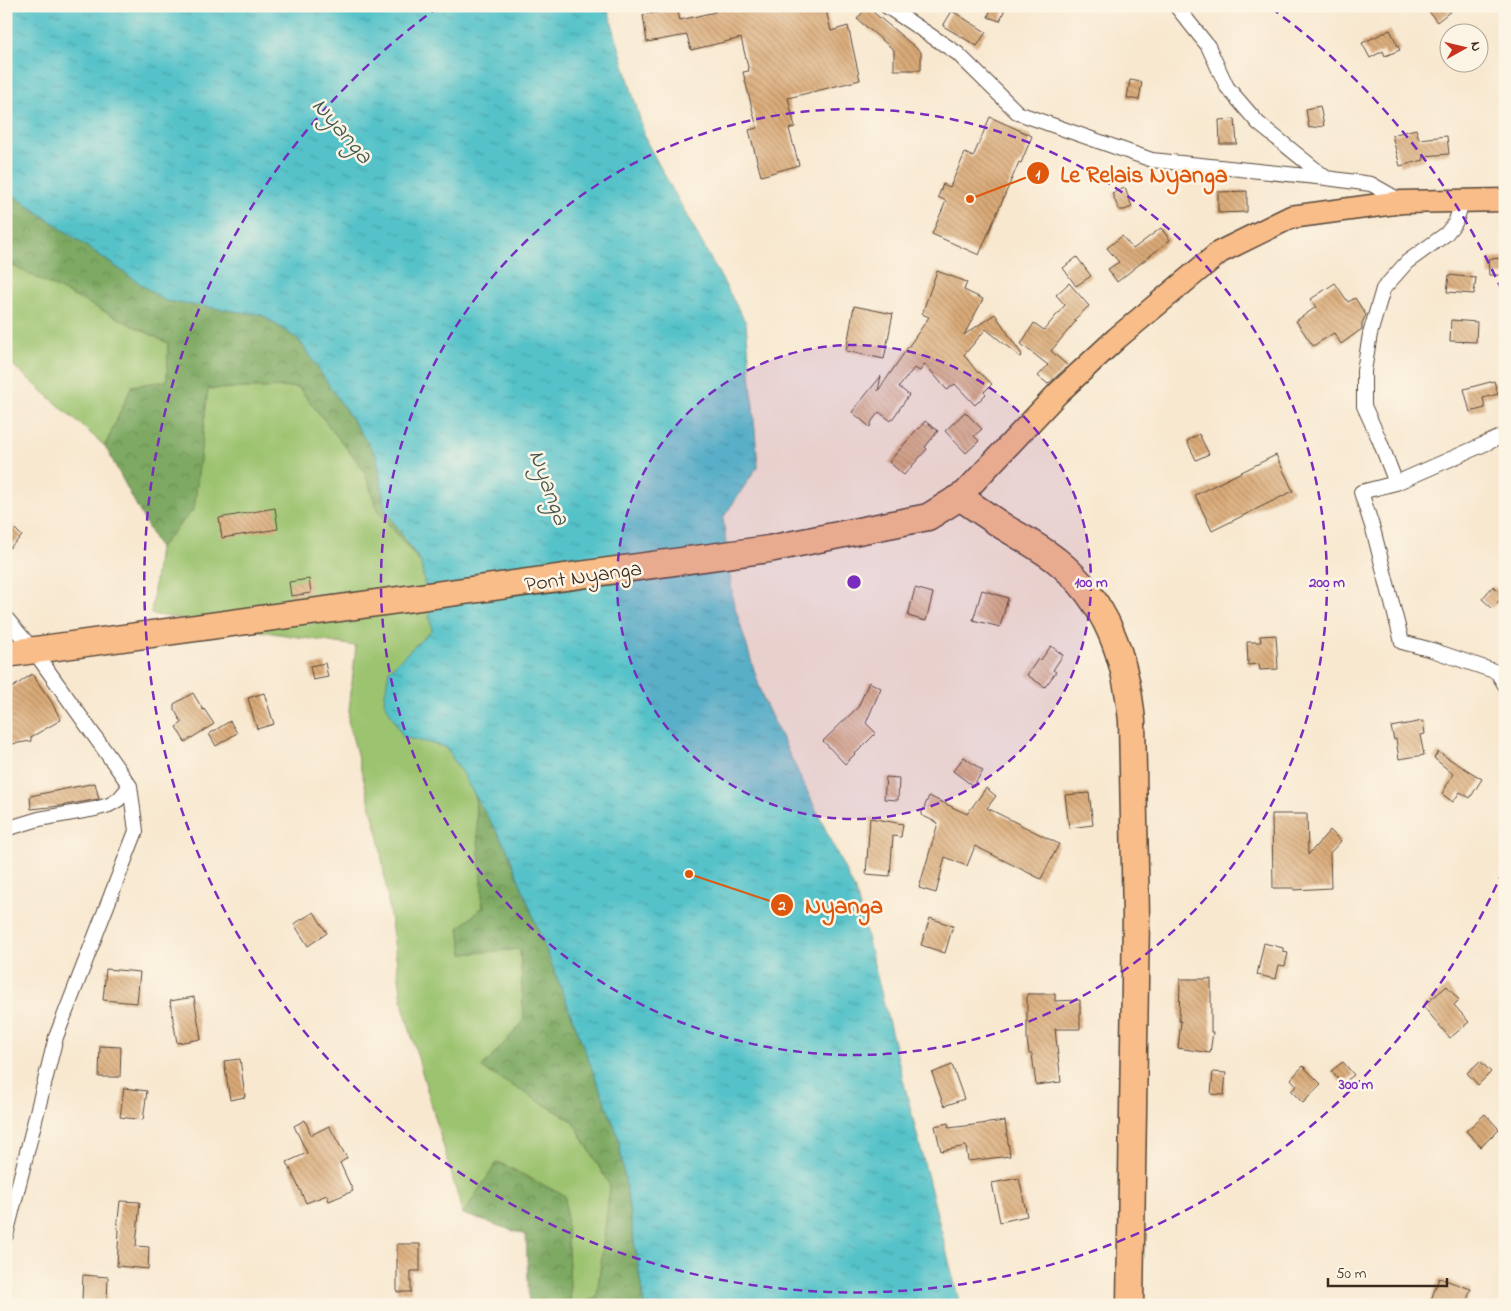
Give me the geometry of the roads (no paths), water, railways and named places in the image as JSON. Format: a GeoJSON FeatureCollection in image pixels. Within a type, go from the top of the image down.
{"type":"FeatureCollection","features":[{"type":"Feature","properties":{"kind":"highway","name":"Pont Nyanga"},"geometry":{"type":"LineString","coordinates":[[6,654],[769,549],[928,517],[960,497]]}},
{"type":"Feature","properties":{"kind":"highway"},"geometry":{"type":"LineString","coordinates":[[960,497],[1032,543],[1079,582],[1097,606],[1114,637],[1124,666],[1132,721],[1136,917],[1130,1305]]}},
{"type":"Feature","properties":{"kind":"main road"},"geometry":{"type":"LineString","coordinates":[[960,497],[1058,393],[1117,338],[1220,252],[1291,217],[1402,202],[1505,200]]}},
{"type":"Feature","properties":{"kind":"street"},"geometry":{"type":"LineString","coordinates":[[886,6],[957,53],[1018,113],[1152,160],[1371,184],[1402,202]]}},
{"type":"Feature","properties":{"kind":"street"},"geometry":{"type":"LineString","coordinates":[[1176,6],[1208,46],[1227,87],[1258,123],[1326,178]]}},
{"type":"Feature","properties":{"kind":"street"},"geometry":{"type":"LineString","coordinates":[[1396,483],[1364,406],[1364,371],[1370,334],[1384,289],[1407,262],[1446,234],[1455,223],[1462,201]]}},
{"type":"Feature","properties":{"kind":"street"},"geometry":{"type":"LineString","coordinates":[[1505,436],[1396,483],[1361,492],[1373,529],[1402,642],[1497,672],[1505,685]]}},
{"type":"Feature","properties":{"kind":"street"},"geometry":{"type":"LineString","coordinates":[[6,618],[34,651],[130,786],[136,831],[56,1037],[6,1235]]}},
{"type":"Feature","properties":{"kind":"street"},"geometry":{"type":"LineString","coordinates":[[6,829],[39,819],[109,805],[118,800],[130,786]]}},
{"type":"Feature","properties":{"kind":"water"},"geometry":{"type":"Polygon","coordinates":[[[6,6],[607,6],[647,143],[746,323],[758,466],[723,518],[733,601],[763,699],[856,893],[960,1305],[644,1305],[618,1136],[507,849],[446,747],[403,737],[384,701],[389,670],[432,630],[421,563],[385,509],[377,457],[299,340],[262,315],[165,301],[6,190],[6,6]]]}},
{"type":"Feature","properties":{"kind":"place","name":"Le Relais Nyanga"},"geometry":{"type":"Point","coordinates":[970,199]}},
{"type":"Feature","properties":{"kind":"place","name":"Nyanga"},"geometry":{"type":"Point","coordinates":[689,874]}}]}
